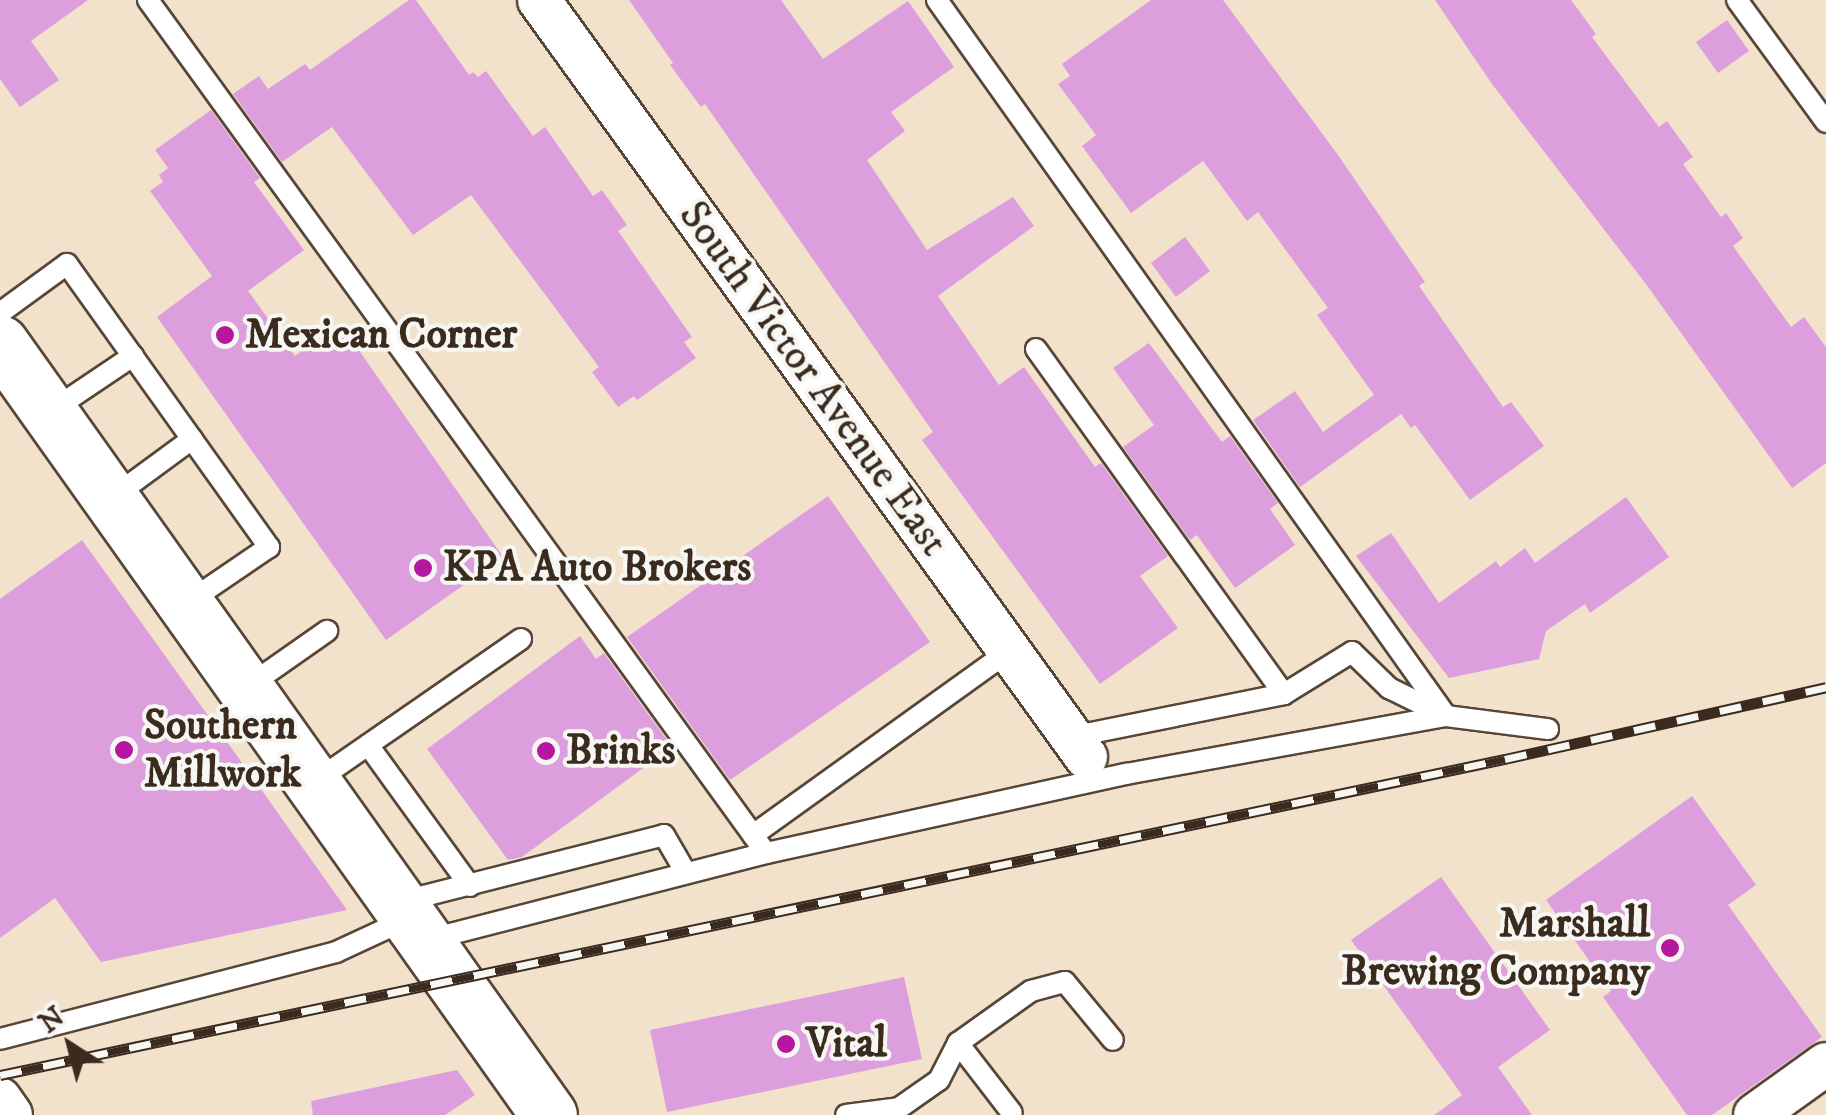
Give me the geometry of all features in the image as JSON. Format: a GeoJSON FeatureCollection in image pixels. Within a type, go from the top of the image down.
{"type":"FeatureCollection","features":[{"type":"Feature","properties":{"kind":"main road"},"geometry":{"type":"LineString","coordinates":[[0,343],[549,1115]]}},
{"type":"Feature","properties":{"kind":"street","name":"South Victor Avenue East"},"geometry":{"type":"LineString","coordinates":[[540,0],[1078,747]]}},
{"type":"Feature","properties":{"kind":"street"},"geometry":{"type":"LineString","coordinates":[[1755,1115],[1826,1064]]}},
{"type":"Feature","properties":{"kind":"street"},"geometry":{"type":"LineString","coordinates":[[0,1100],[11,1115]]}},
{"type":"Feature","properties":{"kind":"lane"},"geometry":{"type":"LineString","coordinates":[[148,0],[766,852]]}},
{"type":"Feature","properties":{"kind":"lane"},"geometry":{"type":"LineString","coordinates":[[937,0],[1446,716]]}},
{"type":"Feature","properties":{"kind":"lane"},"geometry":{"type":"LineString","coordinates":[[1737,0],[1826,122]]}},
{"type":"Feature","properties":{"kind":"lane"},"geometry":{"type":"LineString","coordinates":[[0,313],[67,264],[270,547],[185,604]]}},
{"type":"Feature","properties":{"kind":"lane"},"geometry":{"type":"LineString","coordinates":[[1036,349],[1284,694]]}},
{"type":"Feature","properties":{"kind":"lane"},"geometry":{"type":"LineString","coordinates":[[49,412],[132,356]]}},
{"type":"Feature","properties":{"kind":"lane"},"geometry":{"type":"LineString","coordinates":[[111,499],[192,439]]}},
{"type":"Feature","properties":{"kind":"lane"},"geometry":{"type":"LineString","coordinates":[[246,688],[327,631]]}},
{"type":"Feature","properties":{"kind":"lane"},"geometry":{"type":"LineString","coordinates":[[313,784],[521,638]]}},
{"type":"Feature","properties":{"kind":"lane"},"geometry":{"type":"LineString","coordinates":[[753,835],[1009,651]]}},
{"type":"Feature","properties":{"kind":"lane"},"geometry":{"type":"LineString","coordinates":[[1078,747],[1284,694],[1352,652],[1389,688],[1446,716]]}},
{"type":"Feature","properties":{"kind":"lane"},"geometry":{"type":"LineString","coordinates":[[411,921],[686,874],[766,852],[1126,774],[1446,716],[1548,729]]}},
{"type":"Feature","properties":{"kind":"lane"},"geometry":{"type":"LineString","coordinates":[[368,745],[470,886]]}},
{"type":"Feature","properties":{"kind":"lane"},"geometry":{"type":"LineString","coordinates":[[0,1040],[336,952],[411,921],[470,886],[664,835],[686,874]]}},
{"type":"Feature","properties":{"kind":"lane"},"geometry":{"type":"LineString","coordinates":[[846,1115],[901,1112],[939,1080],[958,1044],[1031,991],[1065,982],[1113,1040]]}},
{"type":"Feature","properties":{"kind":"lane"},"geometry":{"type":"LineString","coordinates":[[958,1044],[1012,1112]]}},
{"type":"Feature","properties":{"kind":"building"},"geometry":{"type":"Polygon","coordinates":[[[0,0],[88,0],[31,41],[59,80],[20,107],[0,79],[0,0]]]}},
{"type":"Feature","properties":{"kind":"building"},"geometry":{"type":"Polygon","coordinates":[[[409,0],[416,0],[469,75],[473,72],[478,77],[486,71],[533,136],[545,127],[593,196],[602,190],[627,225],[618,231],[692,337],[684,342],[696,358],[637,400],[634,396],[618,407],[592,372],[599,367],[471,195],[413,235],[332,127],[282,162],[233,94],[259,76],[268,89],[305,64],[310,70],[409,0]]]}},
{"type":"Feature","properties":{"kind":"building"},"geometry":{"type":"Polygon","coordinates":[[[629,0],[781,0],[823,59],[908,1],[954,67],[891,112],[905,131],[867,160],[927,250],[1013,197],[1034,226],[938,296],[999,385],[1024,367],[1095,467],[1101,463],[1168,556],[1140,576],[1178,628],[1100,684],[922,440],[933,432],[705,104],[701,107],[670,65],[673,63],[629,0]]]}},
{"type":"Feature","properties":{"kind":"building"},"geometry":{"type":"Polygon","coordinates":[[[1151,0],[1223,0],[1338,155],[1425,282],[1419,286],[1503,407],[1511,402],[1544,446],[1470,500],[1415,425],[1411,428],[1401,414],[1300,487],[1253,420],[1295,391],[1323,432],[1374,395],[1317,315],[1328,308],[1258,212],[1247,221],[1203,161],[1131,213],[1082,146],[1096,135],[1058,84],[1070,76],[1062,64],[1151,0]]]}},
{"type":"Feature","properties":{"kind":"building"},"geometry":{"type":"Polygon","coordinates":[[[1435,0],[1571,0],[1596,34],[1592,37],[1659,127],[1667,121],[1693,157],[1683,164],[1721,217],[1726,213],[1743,238],[1733,246],[1791,327],[1804,317],[1826,347],[1826,463],[1792,488],[1646,284],[1492,84],[1435,0]]]}},
{"type":"Feature","properties":{"kind":"building"},"geometry":{"type":"Polygon","coordinates":[[[1727,20],[1749,51],[1718,73],[1696,42],[1727,20]]]}},
{"type":"Feature","properties":{"kind":"building"},"geometry":{"type":"Polygon","coordinates":[[[211,110],[260,178],[254,182],[304,250],[248,291],[295,356],[340,323],[503,557],[386,640],[157,317],[212,276],[150,191],[163,182],[159,175],[168,168],[155,150],[211,110]]]}},
{"type":"Feature","properties":{"kind":"building"},"geometry":{"type":"Polygon","coordinates":[[[1185,237],[1210,271],[1176,297],[1151,263],[1185,237]]]}},
{"type":"Feature","properties":{"kind":"building"},"geometry":{"type":"Polygon","coordinates":[[[1149,343],[1222,442],[1230,436],[1278,503],[1270,509],[1295,545],[1235,588],[1197,535],[1190,540],[1123,447],[1154,425],[1113,368],[1149,343]]]}},
{"type":"Feature","properties":{"kind":"building"},"geometry":{"type":"Polygon","coordinates":[[[828,496],[930,642],[730,780],[627,637],[828,496]]]}},
{"type":"Feature","properties":{"kind":"building"},"geometry":{"type":"Polygon","coordinates":[[[1626,497],[1669,557],[1590,613],[1585,604],[1546,631],[1539,659],[1449,678],[1356,556],[1391,533],[1439,603],[1496,561],[1500,567],[1525,548],[1535,563],[1626,497]]]}},
{"type":"Feature","properties":{"kind":"building","name":"Southern Millwork"},"geometry":{"type":"Polygon","coordinates":[[[82,540],[347,910],[101,962],[55,898],[0,938],[0,599],[82,540]]]}},
{"type":"Feature","properties":{"kind":"building","name":"Brinks"},"geometry":{"type":"Polygon","coordinates":[[[580,636],[596,659],[604,653],[672,747],[522,857],[508,860],[427,749],[580,636]]]}},
{"type":"Feature","properties":{"kind":"building","name":"Marshall Brewing Company"},"geometry":{"type":"Polygon","coordinates":[[[1692,796],[1756,885],[1728,905],[1822,1037],[1712,1115],[1687,1115],[1603,997],[1611,991],[1546,900],[1692,796]]]}},
{"type":"Feature","properties":{"kind":"building"},"geometry":{"type":"Polygon","coordinates":[[[1441,877],[1550,1030],[1498,1067],[1532,1115],[1434,1115],[1462,1095],[1351,940],[1441,877]]]}},
{"type":"Feature","properties":{"kind":"building","name":"Vital"},"geometry":{"type":"Polygon","coordinates":[[[904,977],[922,1059],[667,1112],[650,1030],[904,977]]]}},
{"type":"Feature","properties":{"kind":"building"},"geometry":{"type":"Polygon","coordinates":[[[457,1070],[475,1095],[445,1115],[313,1115],[311,1101],[457,1070]]]}},
{"type":"Feature","properties":{"kind":"railway"},"geometry":{"type":"LineString","coordinates":[[0,1075],[1505,759],[1826,687]]}},
{"type":"Feature","properties":{"kind":"place","name":"Mexican Corner"},"geometry":{"type":"Point","coordinates":[225,335]}},
{"type":"Feature","properties":{"kind":"place","name":"KPA Auto Brokers"},"geometry":{"type":"Point","coordinates":[423,568]}},
{"type":"Feature","properties":{"kind":"place","name":"Southern Millwork"},"geometry":{"type":"Point","coordinates":[124,750]}},
{"type":"Feature","properties":{"kind":"place","name":"Brinks"},"geometry":{"type":"Point","coordinates":[546,751]}},
{"type":"Feature","properties":{"kind":"place","name":"Marshall Brewing Company"},"geometry":{"type":"Point","coordinates":[1670,948]}},
{"type":"Feature","properties":{"kind":"place","name":"Vital"},"geometry":{"type":"Point","coordinates":[786,1044]}}]}
